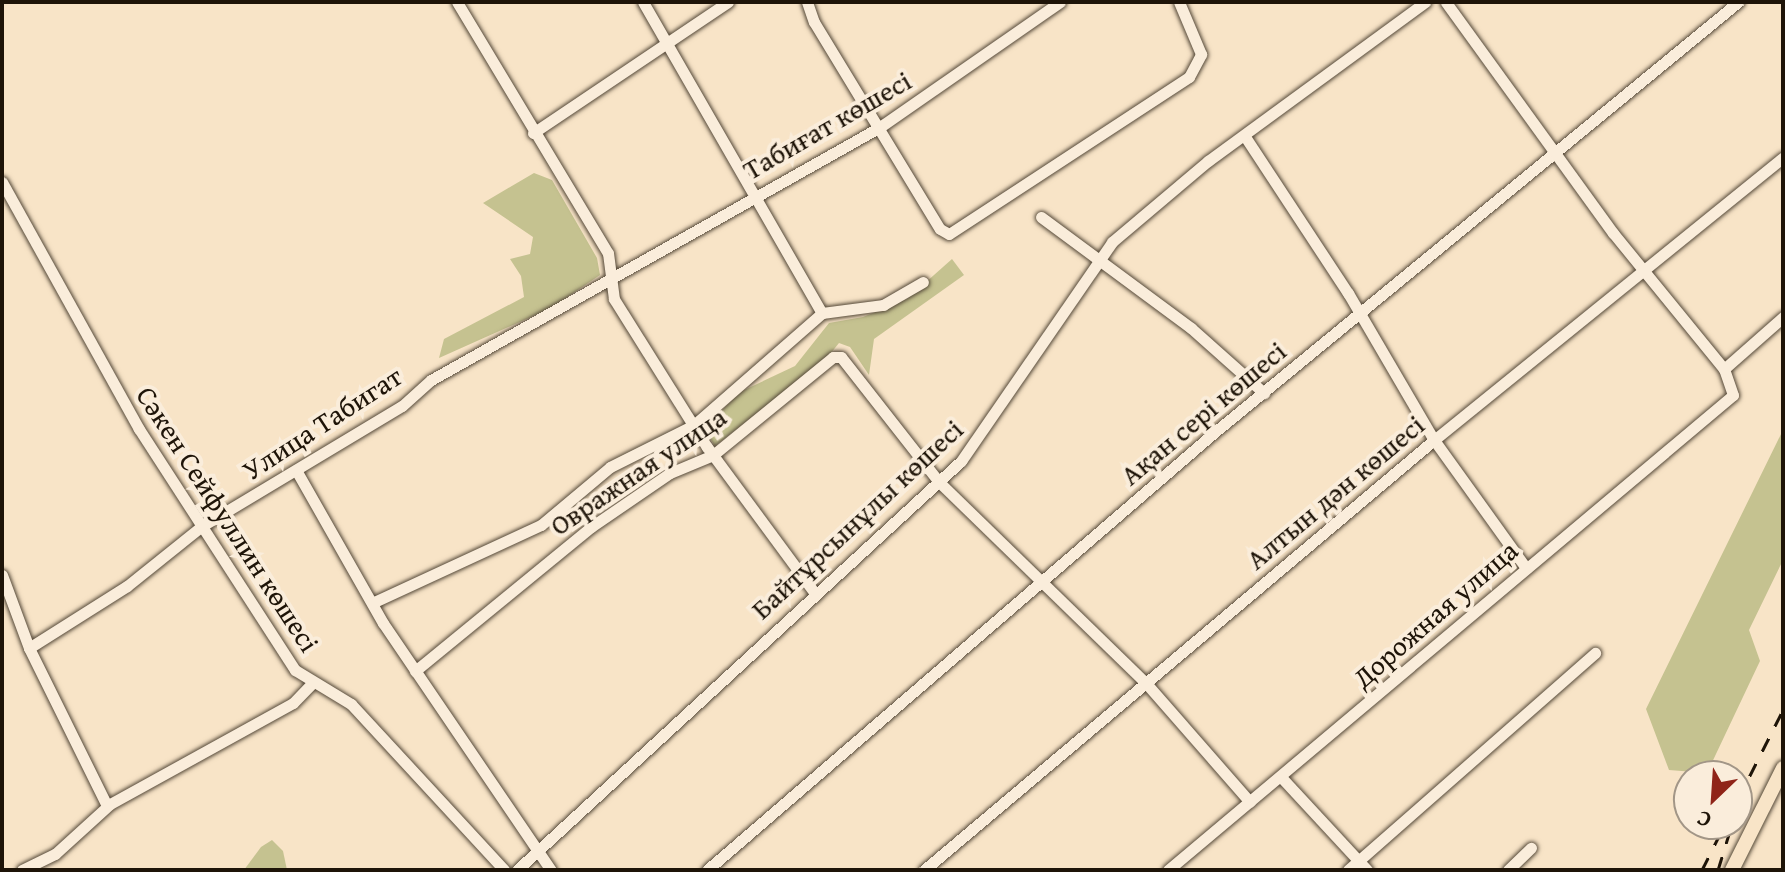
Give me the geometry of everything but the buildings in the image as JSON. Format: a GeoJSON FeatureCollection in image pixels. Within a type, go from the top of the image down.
{"type":"FeatureCollection","features":[{"type":"Feature","properties":{"kind":"main road"},"geometry":{"type":"LineString","coordinates":[[1736,863],[1783,768]]}},
{"type":"Feature","properties":{"kind":"street"},"geometry":{"type":"LineString","coordinates":[[457,2],[533,133],[608,253],[614,299],[713,455],[814,592]]}},
{"type":"Feature","properties":{"kind":"street"},"geometry":{"type":"LineString","coordinates":[[643,2],[822,313],[883,305],[923,282]]}},
{"type":"Feature","properties":{"kind":"street"},"geometry":{"type":"LineString","coordinates":[[533,133],[728,2]]}},
{"type":"Feature","properties":{"kind":"street"},"geometry":{"type":"LineString","coordinates":[[807,2],[814,22],[940,229],[959,232],[1189,77],[1200,63],[1179,2]]}},
{"type":"Feature","properties":{"kind":"street","name":"Табиғат көшесі"},"geometry":{"type":"LineString","coordinates":[[611,281],[754,195],[880,127],[1060,2]]}},
{"type":"Feature","properties":{"kind":"street","name":"Байтұрсынұлы көшесі"},"geometry":{"type":"LineString","coordinates":[[517,870],[814,592],[939,482],[991,423],[1112,242],[1196,171],[1246,138],[1425,2]]}},
{"type":"Feature","properties":{"kind":"street"},"geometry":{"type":"LineString","coordinates":[[1446,2],[1643,273],[1724,369],[1783,317]]}},
{"type":"Feature","properties":{"kind":"street","name":"Ақан сері көшесі"},"geometry":{"type":"LineString","coordinates":[[707,870],[1264,393],[1738,2]]}},
{"type":"Feature","properties":{"kind":"street"},"geometry":{"type":"LineString","coordinates":[[1246,138],[1434,440],[1526,568]]}},
{"type":"Feature","properties":{"kind":"street","name":"Алтын дән көшесі"},"geometry":{"type":"LineString","coordinates":[[924,870],[1434,440],[1783,157]]}},
{"type":"Feature","properties":{"kind":"street","name":"Сәкен Сейфуллин көшесі"},"geometry":{"type":"LineString","coordinates":[[2,182],[139,429],[295,670],[351,704],[504,870]]}},
{"type":"Feature","properties":{"kind":"street"},"geometry":{"type":"LineString","coordinates":[[1041,217],[1191,328],[1264,393]]}},
{"type":"Feature","properties":{"kind":"street","name":"Улица Табигат"},"geometry":{"type":"LineString","coordinates":[[29,648],[127,586],[202,526],[402,406],[431,380],[611,281]]}},
{"type":"Feature","properties":{"kind":"street","name":"Овражная улица"},"geometry":{"type":"LineString","coordinates":[[372,603],[541,525],[610,467],[694,425],[822,313]]}},
{"type":"Feature","properties":{"kind":"street","name":"Овражная улица"},"geometry":{"type":"LineString","coordinates":[[415,671],[591,527],[670,473],[713,455],[833,357],[841,357],[939,482]]}},
{"type":"Feature","properties":{"kind":"street","name":"Дорожная улица"},"geometry":{"type":"LineString","coordinates":[[1168,870],[1733,395],[1724,369]]}},
{"type":"Feature","properties":{"kind":"street"},"geometry":{"type":"LineString","coordinates":[[296,470],[415,671],[551,870]]}},
{"type":"Feature","properties":{"kind":"street"},"geometry":{"type":"LineString","coordinates":[[939,482],[1145,682],[1250,802]]}},
{"type":"Feature","properties":{"kind":"street"},"geometry":{"type":"LineString","coordinates":[[2,575],[29,648],[107,806]]}},
{"type":"Feature","properties":{"kind":"street"},"geometry":{"type":"LineString","coordinates":[[1348,870],[1362,865],[1595,653]]}},
{"type":"Feature","properties":{"kind":"street"},"geometry":{"type":"LineString","coordinates":[[22,870],[55,854],[107,806],[293,703],[312,683]]}},
{"type":"Feature","properties":{"kind":"street"},"geometry":{"type":"LineString","coordinates":[[1281,777],[1362,865]]}},
{"type":"Feature","properties":{"kind":"street"},"geometry":{"type":"LineString","coordinates":[[1508,870],[1531,848]]}},
{"type":"Feature","properties":{"kind":"shaded area"},"geometry":{"type":"Polygon","coordinates":[[[534,173],[552,180],[597,258],[600,275],[551,308],[439,358],[444,339],[524,297],[521,276],[510,259],[530,254],[533,237],[483,203],[534,173]]]}},
{"type":"Feature","properties":{"kind":"shaded area"},"geometry":{"type":"Polygon","coordinates":[[[952,259],[964,275],[874,339],[869,375],[850,347],[839,343],[826,359],[715,446],[704,429],[740,392],[795,366],[829,323],[863,317],[907,299],[952,259]]]}},
{"type":"Feature","properties":{"kind":"shaded area"},"geometry":{"type":"Polygon","coordinates":[[[1783,430],[1783,560],[1749,630],[1760,661],[1713,760],[1673,760],[1673,770],[1669,770],[1646,709],[1783,430]]]}},
{"type":"Feature","properties":{"kind":"shaded area"},"geometry":{"type":"Polygon","coordinates":[[[272,840],[283,851],[287,870],[244,870],[261,847],[272,840]]]}},
{"type":"Feature","properties":{"kind":"railway"},"geometry":{"type":"LineString","coordinates":[[1753,769],[1783,710]]}},
{"type":"Feature","properties":{"kind":"railway"},"geometry":{"type":"LineString","coordinates":[[1702,870],[1717,840]]}},
{"type":"Feature","properties":{"kind":"railway"},"geometry":{"type":"LineString","coordinates":[[1718,870],[1727,840]]}}]}
